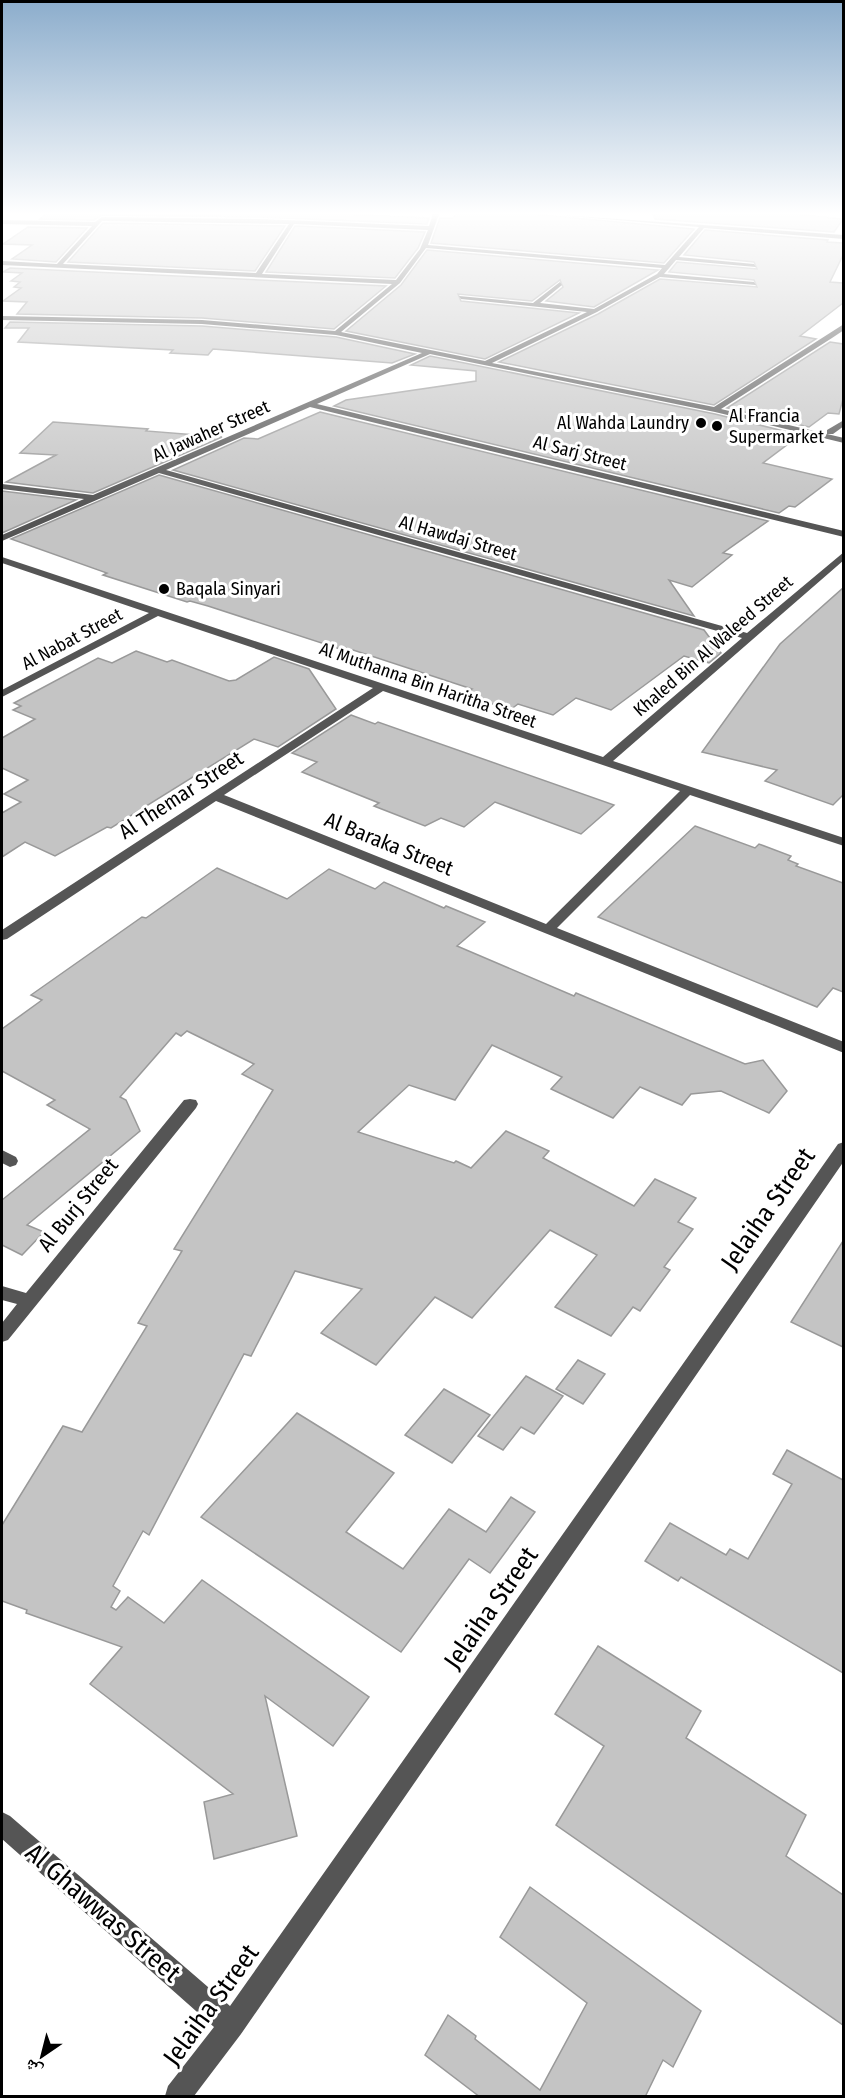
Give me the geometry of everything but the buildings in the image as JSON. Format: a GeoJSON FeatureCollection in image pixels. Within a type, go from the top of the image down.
{"type":"FeatureCollection","features":[{"type":"Feature","properties":{"kind":"street"},"geometry":{"type":"LineString","coordinates":[[336,333],[362,312]]}},
{"type":"Feature","properties":{"kind":"street"},"geometry":{"type":"LineString","coordinates":[[488,362],[593,312]]}},
{"type":"Feature","properties":{"kind":"street"},"geometry":{"type":"LineString","coordinates":[[2,318],[201,322],[336,333],[488,362],[715,410],[843,441]]}},
{"type":"Feature","properties":{"kind":"street"},"geometry":{"type":"LineString","coordinates":[[715,410],[831,337],[843,326]]}},
{"type":"Feature","properties":{"kind":"street","name":"Al Jawaher Street"},"geometry":{"type":"LineString","coordinates":[[2,538],[432,351]]}},
{"type":"Feature","properties":{"kind":"street","name":"Al Sarj Street"},"geometry":{"type":"LineString","coordinates":[[309,404],[843,534]]}},
{"type":"Feature","properties":{"kind":"street"},"geometry":{"type":"LineString","coordinates":[[755,419],[843,434]]}},
{"type":"Feature","properties":{"kind":"street"},"geometry":{"type":"LineString","coordinates":[[830,432],[843,422]]}},
{"type":"Feature","properties":{"kind":"street","name":"Al Hawdaj Street"},"geometry":{"type":"LineString","coordinates":[[159,471],[748,637]]}},
{"type":"Feature","properties":{"kind":"street"},"geometry":{"type":"LineString","coordinates":[[2,486],[94,498]]}},
{"type":"Feature","properties":{"kind":"street","name":"Khaled Bin Al Waleed Street"},"geometry":{"type":"LineString","coordinates":[[605,762],[843,555]]}},
{"type":"Feature","properties":{"kind":"street","name":"Al Muthanna Bin Haritha Street"},"geometry":{"type":"LineString","coordinates":[[2,560],[843,842]]}},
{"type":"Feature","properties":{"kind":"street","name":"Al Nabat Street"},"geometry":{"type":"LineString","coordinates":[[2,694],[158,612]]}},
{"type":"Feature","properties":{"kind":"street","name":"Al Themar Street"},"geometry":{"type":"LineString","coordinates":[[2,936],[383,686]]}},
{"type":"Feature","properties":{"kind":"street"},"geometry":{"type":"LineString","coordinates":[[548,930],[687,791]]}},
{"type":"Feature","properties":{"kind":"street","name":"Al Baraka Street"},"geometry":{"type":"LineString","coordinates":[[215,796],[843,1048]]}},
{"type":"Feature","properties":{"kind":"street","name":"Al Burj Street"},"geometry":{"type":"LineString","coordinates":[[2,1335],[190,1104]]}},
{"type":"Feature","properties":{"kind":"street","name":"Jelaiha Street"},"geometry":{"type":"LineString","coordinates":[[178,2097],[232,2025],[843,1148]]}},
{"type":"Feature","properties":{"kind":"street"},"geometry":{"type":"LineString","coordinates":[[2,1293],[29,1301]]}},
{"type":"Feature","properties":{"kind":"street","name":"Al Ghawwas Street"},"geometry":{"type":"LineString","coordinates":[[2,1824],[232,2025]]}},
{"type":"Feature","properties":{"kind":"place","name":"Al Wahda Laundry"},"geometry":{"type":"Point","coordinates":[701,423]}},
{"type":"Feature","properties":{"kind":"place","name":"Al Francia Supermarket"},"geometry":{"type":"Point","coordinates":[717,426]}},
{"type":"Feature","properties":{"kind":"place","name":"Baqala Sinyari"},"geometry":{"type":"Point","coordinates":[164,589]}}]}
